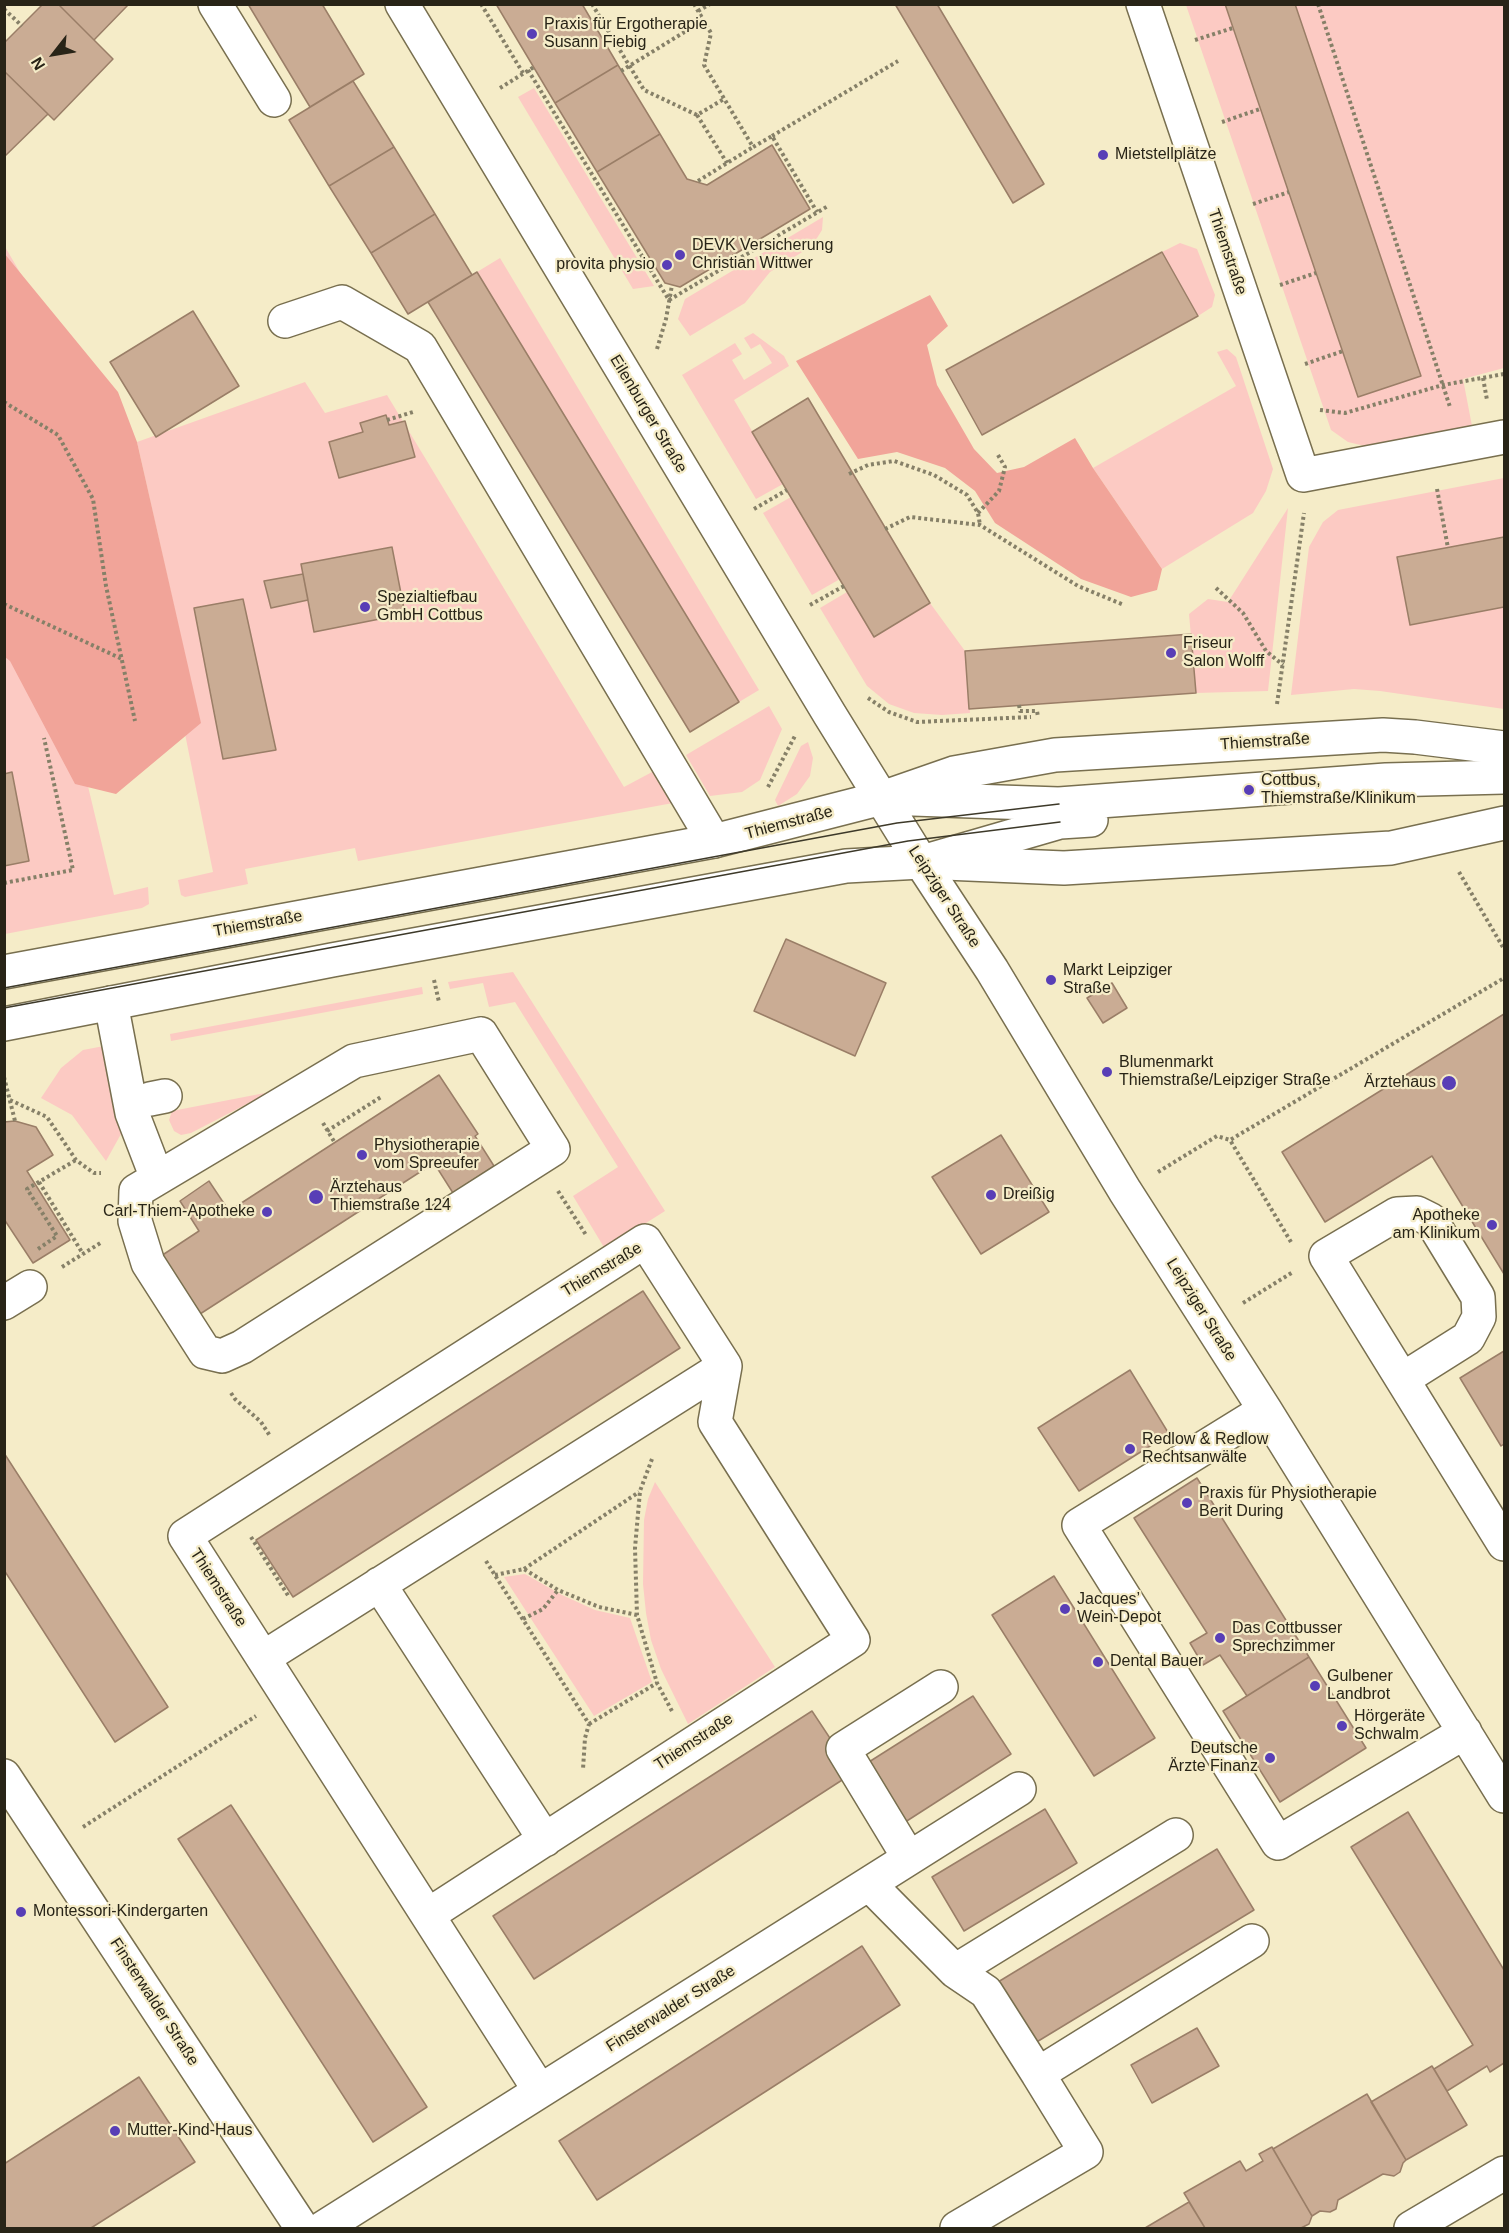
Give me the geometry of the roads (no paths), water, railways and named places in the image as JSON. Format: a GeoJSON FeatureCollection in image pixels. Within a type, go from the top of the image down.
{"type":"FeatureCollection","features":[{"type":"Feature","properties":{"kind":"street"},"geometry":{"type":"LineString","coordinates":[[214,4],[274,100]]}},
{"type":"Feature","properties":{"kind":"street","name":"Eilenburger Straße"},"geometry":{"type":"LineString","coordinates":[[402,4],[889,811]]}},
{"type":"Feature","properties":{"kind":"street","name":"Thiemstraße"},"geometry":{"type":"LineString","coordinates":[[1143,4],[1303,475],[1504,437]]}},
{"type":"Feature","properties":{"kind":"street"},"geometry":{"type":"LineString","coordinates":[[285,321],[342,302],[420,347],[714,842]]}},
{"type":"Feature","properties":{"kind":"street","name":"Thiemstraße"},"geometry":{"type":"LineString","coordinates":[[4,972],[889,811],[954,773],[1055,755],[1383,735],[1504,748]]}},
{"type":"Feature","properties":{"kind":"street"},"geometry":{"type":"LineString","coordinates":[[889,811],[1059,804],[1386,780],[1504,777]]}},
{"type":"Feature","properties":{"kind":"street"},"geometry":{"type":"LineString","coordinates":[[921,862],[1060,822],[1504,795]]}},
{"type":"Feature","properties":{"kind":"street","name":"Leipziger Straße"},"geometry":{"type":"LineString","coordinates":[[889,811],[992,970],[1125,1191],[1264,1410],[1483,1744],[1504,1796]]}},
{"type":"Feature","properties":{"kind":"street"},"geometry":{"type":"LineString","coordinates":[[4,1024],[835,868],[921,862],[1064,868],[1391,848],[1504,823]]}},
{"type":"Feature","properties":{"kind":"street"},"geometry":{"type":"LineString","coordinates":[[120,1001],[158,1097],[157,1178]]}},
{"type":"Feature","properties":{"kind":"street"},"geometry":{"type":"LineString","coordinates":[[120,1001],[132,1113],[157,1178]]}},
{"type":"Feature","properties":{"kind":"street"},"geometry":{"type":"LineString","coordinates":[[481,1034],[554,1149],[242,1347],[222,1356],[205,1352],[148,1263],[135,1221],[136,1191],[157,1178],[354,1060],[481,1034]]}},
{"type":"Feature","properties":{"kind":"street"},"geometry":{"type":"LineString","coordinates":[[1403,1380],[1468,1338],[1479,1317],[1478,1298],[1472,1287],[1431,1220],[1417,1213],[1397,1214],[1326,1256],[1504,1544]]}},
{"type":"Feature","properties":{"kind":"street","name":"Thiemstraße"},"geometry":{"type":"LineString","coordinates":[[428,1915],[853,1640],[715,1422],[725,1366],[645,1241],[185,1536],[540,2091]]}},
{"type":"Feature","properties":{"kind":"street"},"geometry":{"type":"LineString","coordinates":[[263,1658],[725,1366]]}},
{"type":"Feature","properties":{"kind":"street"},"geometry":{"type":"LineString","coordinates":[[1264,1410],[1079,1525],[1278,1843],[1483,1744]]}},
{"type":"Feature","properties":{"kind":"street"},"geometry":{"type":"LineString","coordinates":[[379,1584],[545,1840]]}},
{"type":"Feature","properties":{"kind":"street"},"geometry":{"type":"LineString","coordinates":[[909,1858],[843,1749],[940,1687]]}},
{"type":"Feature","properties":{"kind":"street","name":"Finsterwalder Straße"},"geometry":{"type":"LineString","coordinates":[[4,1776],[288,2224]]}},
{"type":"Feature","properties":{"kind":"street","name":"Finsterwalder Straße"},"geometry":{"type":"LineString","coordinates":[[323,2229],[1019,1789]]}},
{"type":"Feature","properties":{"kind":"street"},"geometry":{"type":"LineString","coordinates":[[955,1971],[1176,1835]]}},
{"type":"Feature","properties":{"kind":"street"},"geometry":{"type":"LineString","coordinates":[[869,1884],[955,1971],[986,1992],[1086,2152],[957,2229]]}},
{"type":"Feature","properties":{"kind":"street"},"geometry":{"type":"LineString","coordinates":[[1038,2074],[1252,1941]]}},
{"type":"Feature","properties":{"kind":"street"},"geometry":{"type":"LineString","coordinates":[[1412,2229],[1504,2173]]}},
{"type":"Feature","properties":{"kind":"tram line"},"geometry":{"type":"LineString","coordinates":[[4,988],[897,823],[1059,804]]}},
{"type":"Feature","properties":{"kind":"tram line"},"geometry":{"type":"LineString","coordinates":[[4,1008],[908,841],[1060,822]]}},
{"type":"Feature","properties":{"kind":"place","name":"Praxis für Ergotherapie Susann Fiebig"},"geometry":{"type":"Point","coordinates":[532,34]}},
{"type":"Feature","properties":{"kind":"place","name":"Mietstellplätze"},"geometry":{"type":"Point","coordinates":[1103,155]}},
{"type":"Feature","properties":{"kind":"place","name":"DEVK Versicherung Christian Wittwer"},"geometry":{"type":"Point","coordinates":[680,255]}},
{"type":"Feature","properties":{"kind":"place","name":"provita physio"},"geometry":{"type":"Point","coordinates":[667,265]}},
{"type":"Feature","properties":{"kind":"place","name":"Spezialtiefbau GmbH Cottbus"},"geometry":{"type":"Point","coordinates":[365,607]}},
{"type":"Feature","properties":{"kind":"place","name":"Friseur Salon Wolff"},"geometry":{"type":"Point","coordinates":[1171,653]}},
{"type":"Feature","properties":{"kind":"place","name":"Cottbus, Thiemstraße/Klinikum"},"geometry":{"type":"Point","coordinates":[1249,790]}},
{"type":"Feature","properties":{"kind":"place","name":"Markt Leipziger Straße"},"geometry":{"type":"Point","coordinates":[1051,980]}},
{"type":"Feature","properties":{"kind":"place","name":"Blumenmarkt Thiemstraße/Leipziger Straße"},"geometry":{"type":"Point","coordinates":[1107,1072]}},
{"type":"Feature","properties":{"kind":"place","name":"Ärztehaus"},"geometry":{"type":"Point","coordinates":[1449,1083]}},
{"type":"Feature","properties":{"kind":"place","name":"Physiotherapie vom Spreeufer"},"geometry":{"type":"Point","coordinates":[362,1155]}},
{"type":"Feature","properties":{"kind":"place","name":"Dreißig"},"geometry":{"type":"Point","coordinates":[991,1195]}},
{"type":"Feature","properties":{"kind":"place","name":"Ärztehaus Thiemstraße 124"},"geometry":{"type":"Point","coordinates":[316,1197]}},
{"type":"Feature","properties":{"kind":"place","name":"Carl-Thiem-Apotheke"},"geometry":{"type":"Point","coordinates":[267,1212]}},
{"type":"Feature","properties":{"kind":"place","name":"Apotheke am Klinikum"},"geometry":{"type":"Point","coordinates":[1492,1225]}},
{"type":"Feature","properties":{"kind":"place","name":"Redlow & Redlow Rechtsanwälte"},"geometry":{"type":"Point","coordinates":[1130,1449]}},
{"type":"Feature","properties":{"kind":"place","name":"Praxis für Physiotherapie Berit During"},"geometry":{"type":"Point","coordinates":[1187,1503]}},
{"type":"Feature","properties":{"kind":"place","name":"Jacques’ Wein-Depot"},"geometry":{"type":"Point","coordinates":[1065,1609]}},
{"type":"Feature","properties":{"kind":"place","name":"Das Cottbusser Sprechzimmer"},"geometry":{"type":"Point","coordinates":[1220,1638]}},
{"type":"Feature","properties":{"kind":"place","name":"Dental Bauer"},"geometry":{"type":"Point","coordinates":[1098,1662]}},
{"type":"Feature","properties":{"kind":"place","name":"Gulbener Landbrot"},"geometry":{"type":"Point","coordinates":[1315,1686]}},
{"type":"Feature","properties":{"kind":"place","name":"Hörgeräte Schwalm"},"geometry":{"type":"Point","coordinates":[1342,1726]}},
{"type":"Feature","properties":{"kind":"place","name":"Deutsche Ärzte Finanz"},"geometry":{"type":"Point","coordinates":[1270,1758]}},
{"type":"Feature","properties":{"kind":"place","name":"Montessori-Kindergarten"},"geometry":{"type":"Point","coordinates":[21,1912]}},
{"type":"Feature","properties":{"kind":"place","name":"Mutter-Kind-Haus"},"geometry":{"type":"Point","coordinates":[115,2131]}}]}
